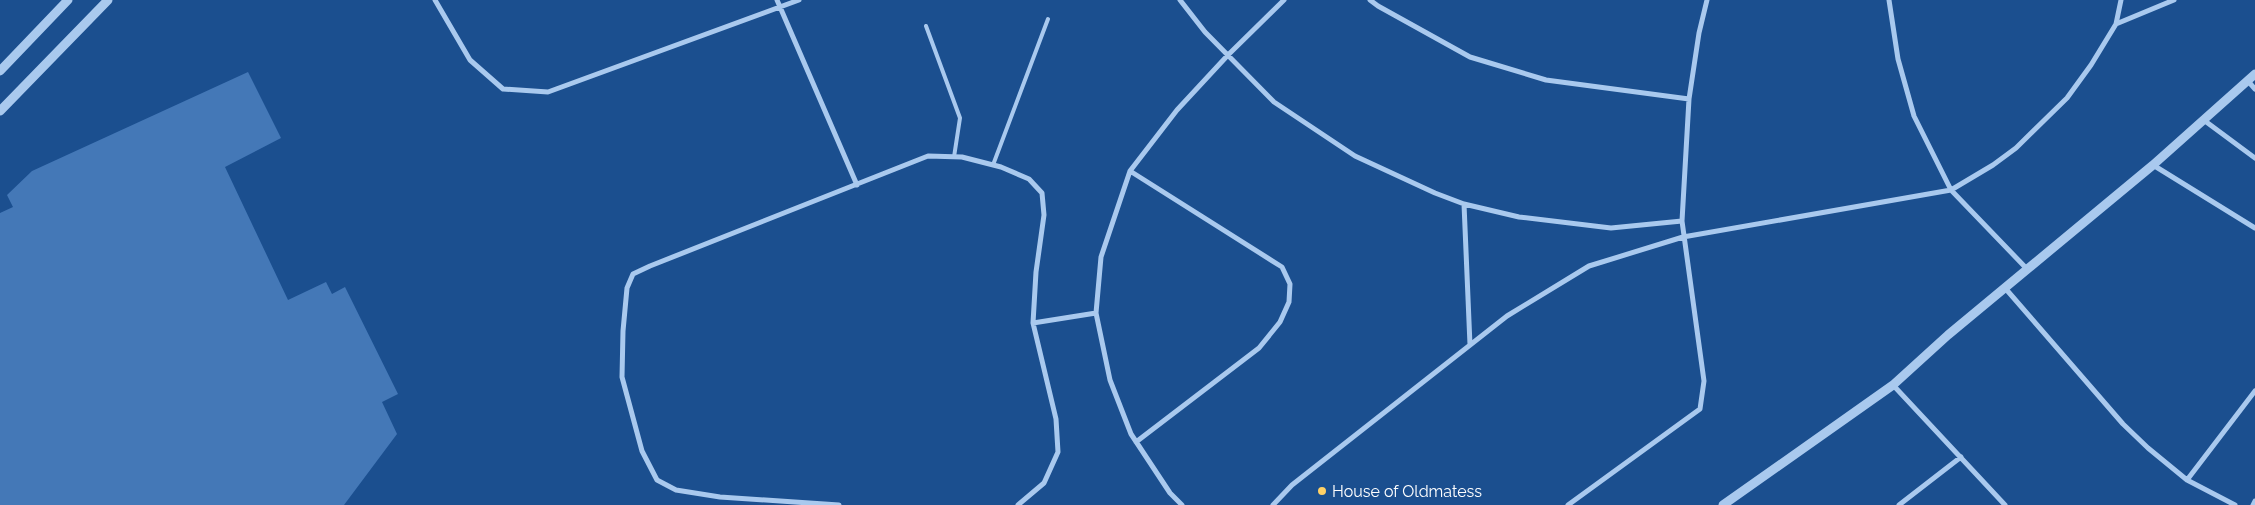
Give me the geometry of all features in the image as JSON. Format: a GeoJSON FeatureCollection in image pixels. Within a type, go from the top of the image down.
{"type":"FeatureCollection","features":[{"type":"Feature","properties":{"kind":"street"},"geometry":{"type":"LineString","coordinates":[[0,71],[68,0]]}},
{"type":"Feature","properties":{"kind":"street"},"geometry":{"type":"LineString","coordinates":[[0,111],[108,0]]}},
{"type":"Feature","properties":{"kind":"street"},"geometry":{"type":"LineString","coordinates":[[435,0],[470,60],[503,89],[548,92],[799,0]]}},
{"type":"Feature","properties":{"kind":"street"},"geometry":{"type":"LineString","coordinates":[[777,0],[857,185]]}},
{"type":"Feature","properties":{"kind":"street"},"geometry":{"type":"LineString","coordinates":[[1180,0],[1205,32],[1274,102],[1355,156],[1435,193],[1464,204],[1519,217],[1611,228],[1682,221]]}},
{"type":"Feature","properties":{"kind":"street"},"geometry":{"type":"LineString","coordinates":[[1182,505],[1170,493],[1131,434],[1110,380],[1096,313],[1101,257],[1130,171],[1177,110],[1228,55],[1284,0]]}},
{"type":"Feature","properties":{"kind":"street"},"geometry":{"type":"LineString","coordinates":[[1370,0],[1470,57],[1546,80],[1689,99]]}},
{"type":"Feature","properties":{"kind":"street"},"geometry":{"type":"LineString","coordinates":[[1568,505],[1700,409],[1704,381],[1682,221],[1689,99],[1699,33],[1707,0]]}},
{"type":"Feature","properties":{"kind":"street"},"geometry":{"type":"LineString","coordinates":[[1889,0],[1898,59],[1914,116],[1951,190],[2027,269]]}},
{"type":"Feature","properties":{"kind":"street"},"geometry":{"type":"LineString","coordinates":[[1273,505],[1292,485],[1507,316],[1590,266],[1683,237],[1951,190],[1993,165],[2038,128],[2067,98],[2116,24],[2121,0]]}},
{"type":"Feature","properties":{"kind":"street"},"geometry":{"type":"LineString","coordinates":[[2116,24],[2174,0]]}},
{"type":"Feature","properties":{"kind":"street"},"geometry":{"type":"LineString","coordinates":[[1723,505],[1892,386],[2004,287],[2205,121],[2255,74]]}},
{"type":"Feature","properties":{"kind":"street"},"geometry":{"type":"LineString","coordinates":[[2248,81],[2255,89]]}},
{"type":"Feature","properties":{"kind":"street"},"geometry":{"type":"LineString","coordinates":[[2205,121],[2255,158]]}},
{"type":"Feature","properties":{"kind":"street"},"geometry":{"type":"LineString","coordinates":[[839,505],[720,497],[676,490],[657,480],[642,451],[622,377],[623,331],[627,288],[633,274],[928,156],[962,157],[993,165],[1029,179],[1042,193],[1044,215],[1036,272],[1033,323],[1056,419],[1058,452],[1044,483],[1018,505]]}},
{"type":"Feature","properties":{"kind":"street"},"geometry":{"type":"LineString","coordinates":[[2153,165],[2255,228]]}},
{"type":"Feature","properties":{"kind":"street"},"geometry":{"type":"LineString","coordinates":[[1130,171],[1282,267],[1290,284],[1288,302],[1280,322],[1258,348],[1136,442]]}},
{"type":"Feature","properties":{"kind":"street"},"geometry":{"type":"LineString","coordinates":[[1464,204],[1470,345]]}},
{"type":"Feature","properties":{"kind":"street"},"geometry":{"type":"LineString","coordinates":[[2004,287],[2124,424],[2148,448],[2187,480],[2236,505]]}},
{"type":"Feature","properties":{"kind":"street"},"geometry":{"type":"LineString","coordinates":[[1033,323],[1096,313]]}},
{"type":"Feature","properties":{"kind":"street"},"geometry":{"type":"LineString","coordinates":[[1892,386],[2005,505]]}},
{"type":"Feature","properties":{"kind":"street"},"geometry":{"type":"LineString","coordinates":[[2187,480],[2255,391]]}},
{"type":"Feature","properties":{"kind":"street"},"geometry":{"type":"LineString","coordinates":[[1898,505],[1961,457]]}},
{"type":"Feature","properties":{"kind":"street"},"geometry":{"type":"LineString","coordinates":[[2253,505],[2255,501]]}},
{"type":"Feature","properties":{"kind":"lane"},"geometry":{"type":"LineString","coordinates":[[993,165],[1048,19]]}},
{"type":"Feature","properties":{"kind":"lane"},"geometry":{"type":"LineString","coordinates":[[926,26],[960,118],[954,157]]}},
{"type":"Feature","properties":{"kind":"building"},"geometry":{"type":"Polygon","coordinates":[[[248,72],[281,138],[225,167],[288,300],[326,282],[332,294],[345,287],[398,394],[382,402],[397,434],[344,505],[0,505],[0,213],[13,207],[7,195],[32,171],[248,72]]]}},
{"type":"Feature","properties":{"kind":"place","name":"House of Oldmatess"},"geometry":{"type":"Point","coordinates":[1322,491]}}]}
